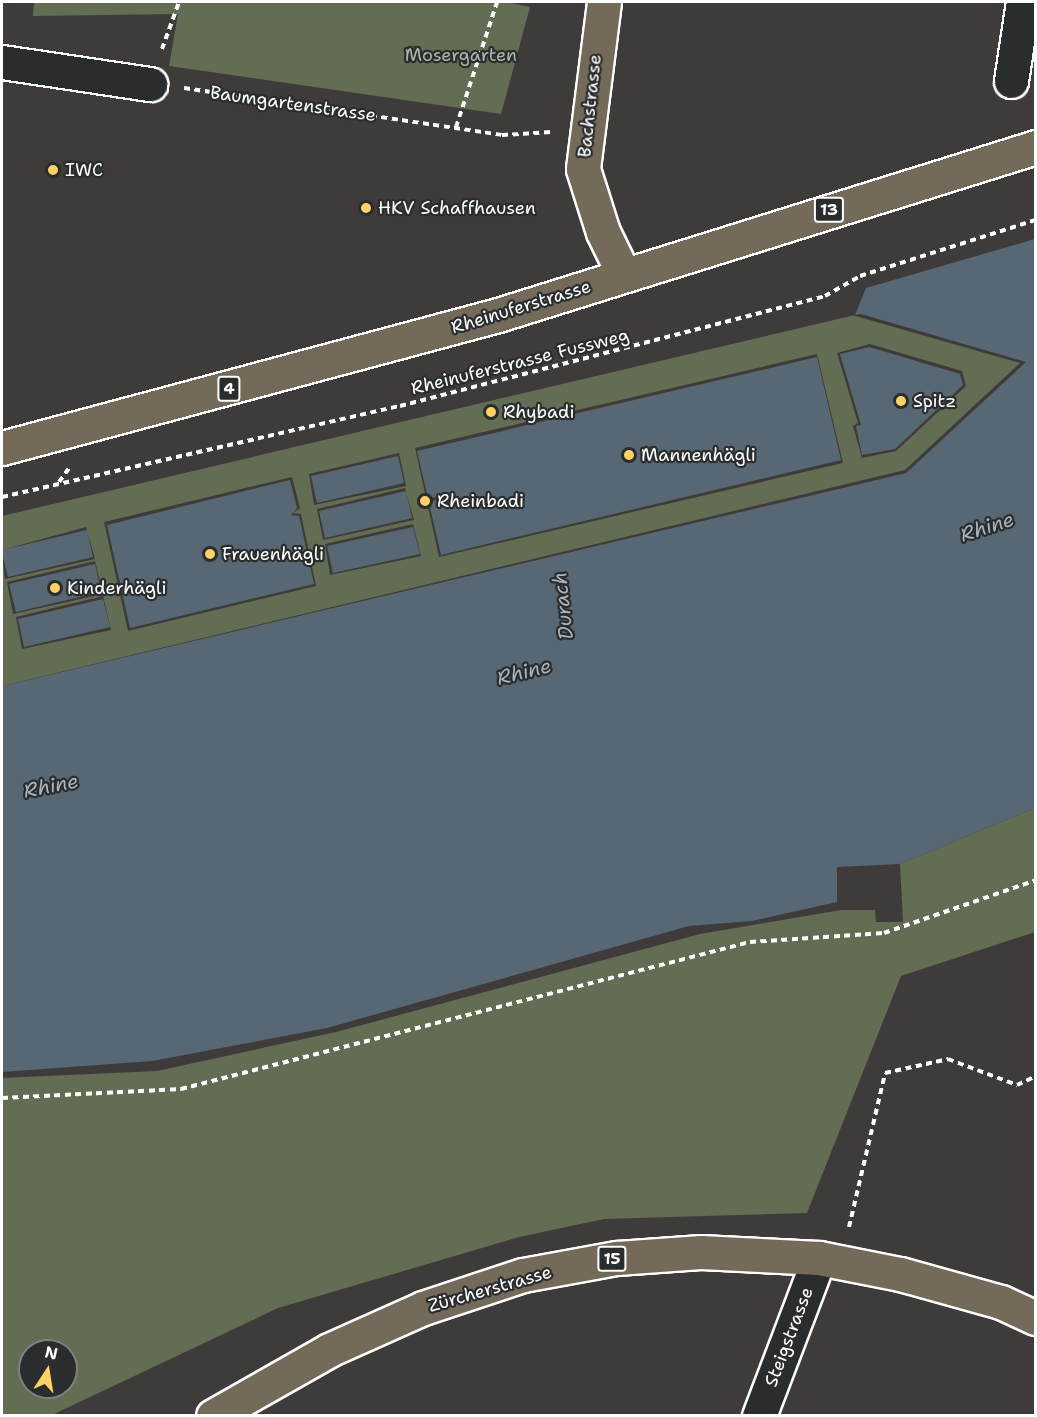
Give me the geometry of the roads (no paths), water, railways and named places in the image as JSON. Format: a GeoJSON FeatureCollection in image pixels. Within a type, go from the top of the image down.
{"type":"FeatureCollection","features":[{"type":"Feature","properties":{"kind":"main road","name":"Bachstrasse"},"geometry":{"type":"LineString","coordinates":[[604,2],[585,130],[583,169],[603,232],[624,275]]}},
{"type":"Feature","properties":{"kind":"main road","name":"Rheinuferstrasse"},"geometry":{"type":"LineString","coordinates":[[2,448],[466,324],[1035,147]]}},
{"type":"Feature","properties":{"kind":"main road","name":"Zürcherstrasse"},"geometry":{"type":"LineString","coordinates":[[213,1416],[329,1350],[423,1308],[523,1275],[617,1258],[691,1253],[819,1258],[900,1274],[1001,1302],[1035,1318]]}},
{"type":"Feature","properties":{"kind":"street"},"geometry":{"type":"LineString","coordinates":[[1011,81],[1023,2]]}},
{"type":"Feature","properties":{"kind":"street"},"geometry":{"type":"LineString","coordinates":[[2,62],[150,84]]}},
{"type":"Feature","properties":{"kind":"street","name":"Steigstrasse"},"geometry":{"type":"LineString","coordinates":[[759,1416],[819,1258]]}},
{"type":"Feature","properties":{"kind":"water"},"geometry":{"type":"Polygon","coordinates":[[[1035,239],[1035,808],[900,864],[837,867],[837,902],[752,921],[689,926],[327,1028],[152,1061],[2,1072],[2,686],[906,473],[1025,362],[855,315],[866,288],[1035,239]]]}},
{"type":"Feature","properties":{"kind":"water","name":"Spitz"},"geometry":{"type":"Polygon","coordinates":[[[869,347],[960,374],[963,386],[895,449],[862,455],[856,426],[861,424],[840,353],[869,347]]]}},
{"type":"Feature","properties":{"kind":"water","name":"Mannenhägli"},"geometry":{"type":"Polygon","coordinates":[[[817,357],[841,460],[441,555],[429,502],[444,500],[442,494],[428,498],[417,451],[817,357]]]}},
{"type":"Feature","properties":{"kind":"water"},"geometry":{"type":"Polygon","coordinates":[[[398,456],[405,483],[317,503],[311,476],[398,456]]]}},
{"type":"Feature","properties":{"kind":"water","name":"Frauenhägli"},"geometry":{"type":"Polygon","coordinates":[[[291,480],[297,508],[290,515],[298,515],[314,584],[130,629],[106,525],[291,480]]]}},
{"type":"Feature","properties":{"kind":"water"},"geometry":{"type":"Polygon","coordinates":[[[406,491],[412,518],[325,538],[319,511],[406,491]]]}},
{"type":"Feature","properties":{"kind":"water"},"geometry":{"type":"Polygon","coordinates":[[[414,527],[420,554],[333,574],[327,546],[414,527]]]}},
{"type":"Feature","properties":{"kind":"water","name":"Kinderhägli"},"geometry":{"type":"Polygon","coordinates":[[[87,530],[93,557],[7,578],[2,550],[87,530]]]}},
{"type":"Feature","properties":{"kind":"water","name":"Kinderhägli"},"geometry":{"type":"Polygon","coordinates":[[[94,564],[101,592],[16,612],[9,584],[94,564]]]}},
{"type":"Feature","properties":{"kind":"water","name":"Kinderhägli"},"geometry":{"type":"Polygon","coordinates":[[[104,599],[110,627],[24,647],[18,619],[104,599]]]}},
{"type":"Feature","properties":{"kind":"place","name":"IWC"},"geometry":{"type":"Point","coordinates":[53,170]}},
{"type":"Feature","properties":{"kind":"place","name":"HKV Schaffhausen"},"geometry":{"type":"Point","coordinates":[366,208]}},
{"type":"Feature","properties":{"kind":"place","name":"Spitz"},"geometry":{"type":"Point","coordinates":[901,401]}},
{"type":"Feature","properties":{"kind":"place","name":"Rhybadi"},"geometry":{"type":"Point","coordinates":[491,412]}},
{"type":"Feature","properties":{"kind":"place","name":"Mannenhägli"},"geometry":{"type":"Point","coordinates":[629,455]}},
{"type":"Feature","properties":{"kind":"place","name":"Rheinbadi"},"geometry":{"type":"Point","coordinates":[425,501]}},
{"type":"Feature","properties":{"kind":"place","name":"Frauenhägli"},"geometry":{"type":"Point","coordinates":[210,554]}},
{"type":"Feature","properties":{"kind":"place","name":"Kinderhägli"},"geometry":{"type":"Point","coordinates":[55,588]}},
{"type":"Feature","properties":{"kind":"park label","name":"Mosergarten"},"geometry":{"type":"Point","coordinates":[461,55]}},
{"type":"Feature","properties":{"kind":"water label","name":"Rhine"},"geometry":{"type":"Point","coordinates":[987,527]}},
{"type":"Feature","properties":{"kind":"water label","name":"Durach"},"geometry":{"type":"Point","coordinates":[563,606]}},
{"type":"Feature","properties":{"kind":"water label","name":"Rhine"},"geometry":{"type":"Point","coordinates":[524,672]}},
{"type":"Feature","properties":{"kind":"water label","name":"Rhine"},"geometry":{"type":"Point","coordinates":[51,786]}}]}
